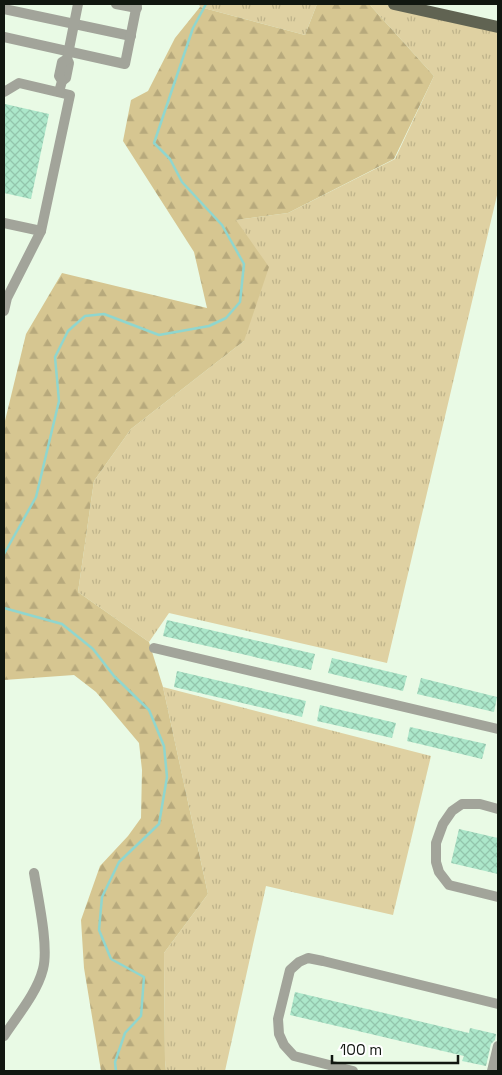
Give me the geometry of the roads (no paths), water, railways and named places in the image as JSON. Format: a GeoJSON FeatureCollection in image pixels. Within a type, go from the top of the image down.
{"type":"FeatureCollection","features":[{"type":"Feature","properties":{"kind":"main road"},"geometry":{"type":"LineString","coordinates":[[394,4],[498,27]]}},
{"type":"Feature","properties":{"kind":"lane"},"geometry":{"type":"LineString","coordinates":[[59,92],[62,80],[66,78],[70,63],[67,55],[78,4]]}},
{"type":"Feature","properties":{"kind":"lane"},"geometry":{"type":"LineString","coordinates":[[4,37],[67,55],[125,64],[137,6],[116,4]]}},
{"type":"Feature","properties":{"kind":"lane"},"geometry":{"type":"LineString","coordinates":[[4,9],[131,36]]}},
{"type":"Feature","properties":{"kind":"lane"},"geometry":{"type":"LineString","coordinates":[[4,92],[19,83],[70,95],[41,231],[7,298],[4,311]]}},
{"type":"Feature","properties":{"kind":"lane"},"geometry":{"type":"LineString","coordinates":[[4,223],[41,231]]}},
{"type":"Feature","properties":{"kind":"lane"},"geometry":{"type":"LineString","coordinates":[[154,648],[498,729]]}},
{"type":"Feature","properties":{"kind":"lane"},"geometry":{"type":"LineString","coordinates":[[498,809],[480,804],[462,804],[452,811],[443,824],[436,843],[436,862],[439,872],[449,885],[498,897]]}},
{"type":"Feature","properties":{"kind":"lane"},"geometry":{"type":"LineString","coordinates":[[4,1036],[28,1001],[44,967],[45,950],[34,873]]}},
{"type":"Feature","properties":{"kind":"lane"},"geometry":{"type":"LineString","coordinates":[[353,1071],[294,1056],[284,1045],[279,1034],[278,1019],[290,970],[299,962],[308,958],[323,961],[498,1004]]}},
{"type":"Feature","properties":{"kind":"lane"},"geometry":{"type":"LineString","coordinates":[[492,1071],[498,1046]]}},
{"type":"Feature","properties":{"kind":"waterway"},"geometry":{"type":"LineString","coordinates":[[4,554],[36,497],[59,401],[55,357],[68,331],[85,316],[104,314],[159,335],[209,326],[226,318],[240,302],[244,264],[222,225],[182,182],[170,159],[154,143],[193,28],[206,4]]}},
{"type":"Feature","properties":{"kind":"waterway"},"geometry":{"type":"LineString","coordinates":[[4,608],[62,624],[93,649],[114,676],[149,710],[164,746],[167,777],[159,824],[119,862],[102,897],[99,930],[111,959],[144,977],[141,1016],[125,1033],[115,1062],[116,1071]]}}]}
